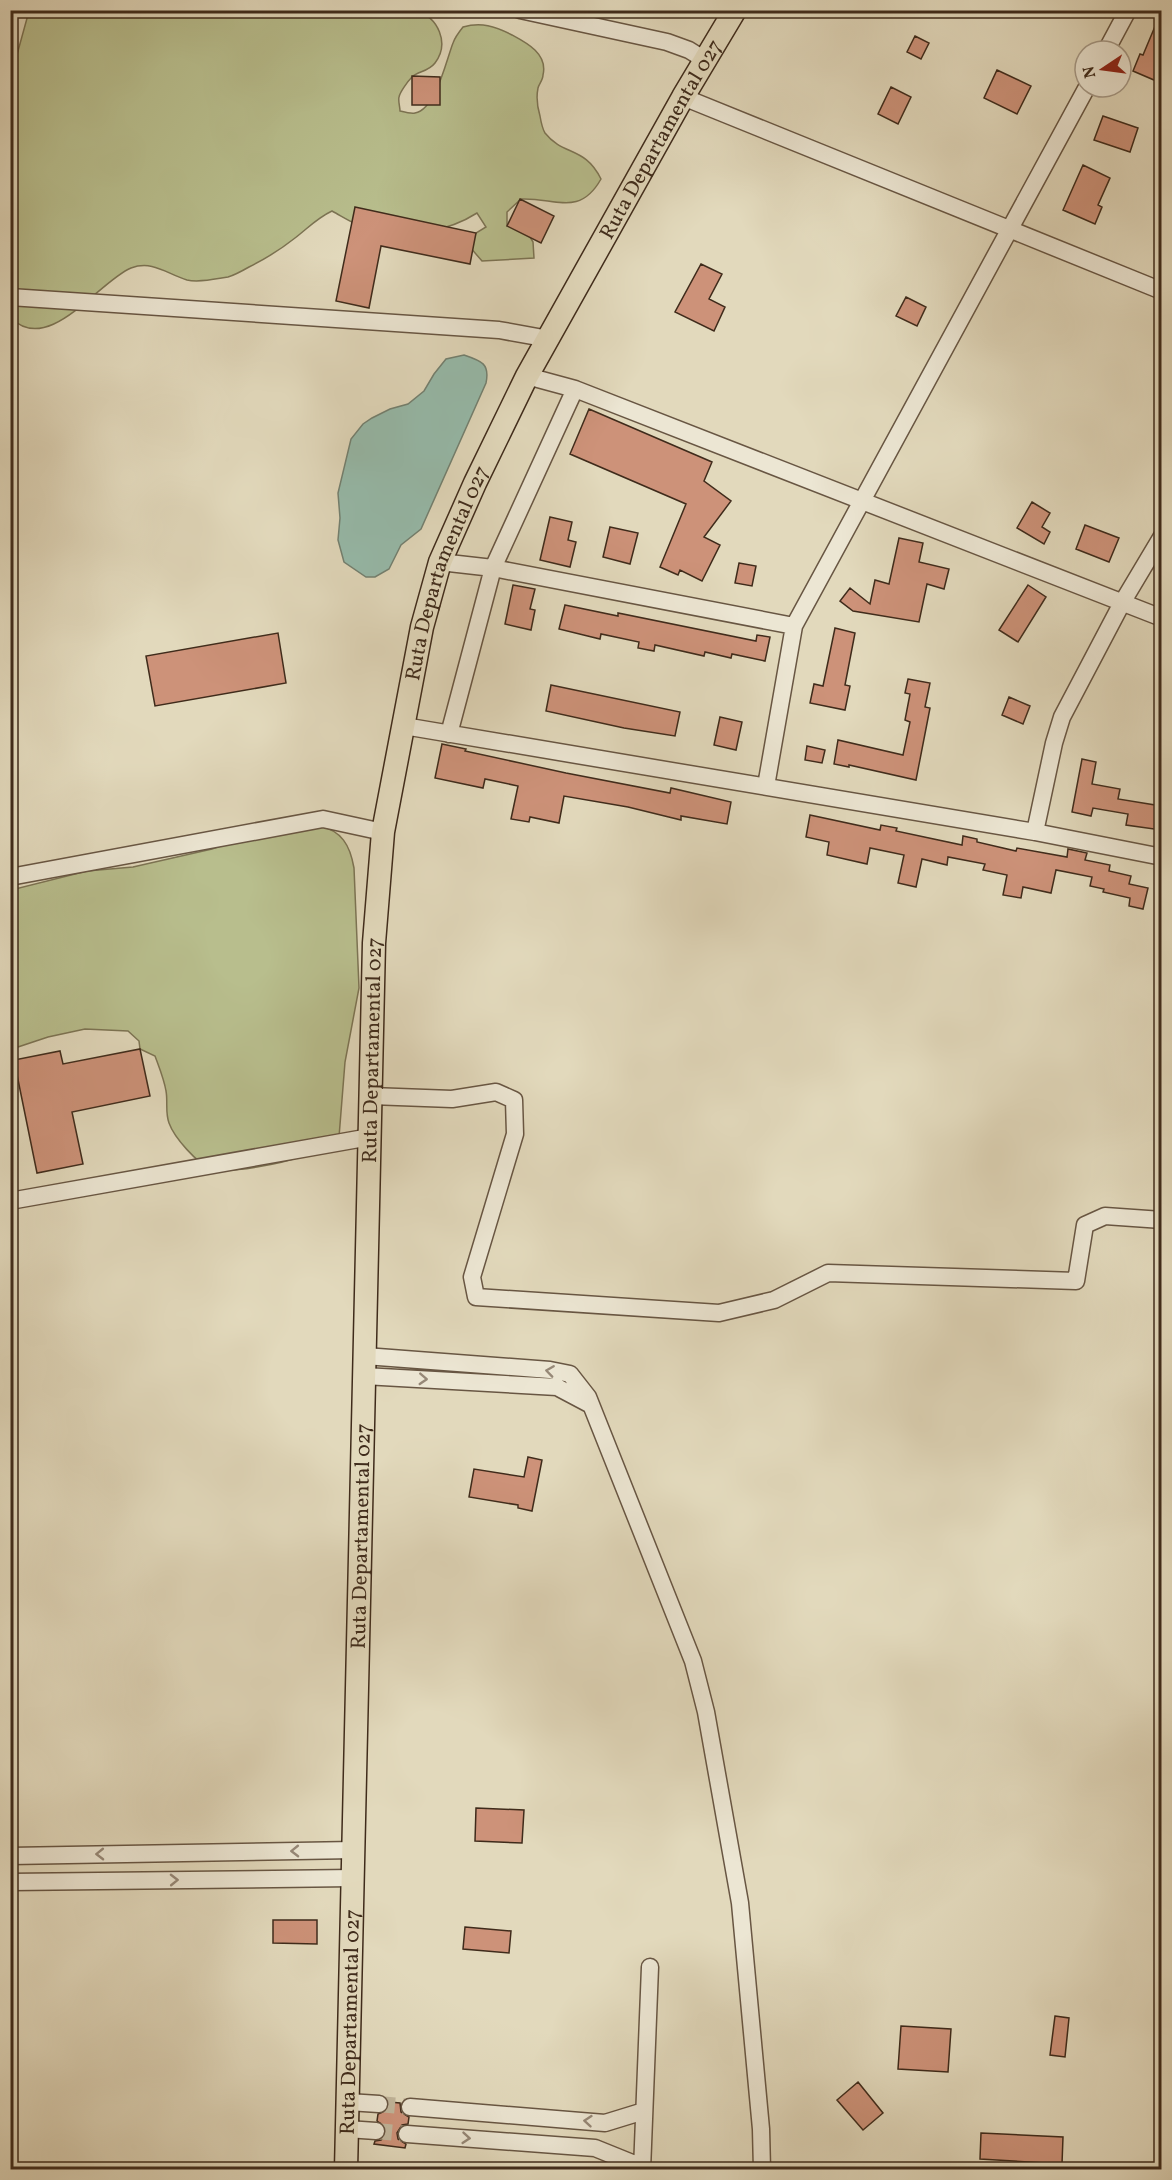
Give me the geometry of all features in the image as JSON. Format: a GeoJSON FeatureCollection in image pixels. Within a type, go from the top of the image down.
{"type":"FeatureCollection","features":[{"type":"Feature","properties":{"kind":"main road","name":"Ruta Departamental 027"},"geometry":{"type":"LineString","coordinates":[[346,2169],[374,943],[383,832],[422,627],[440,562],[527,376],[683,97],[735,10]]}},
{"type":"Feature","properties":{"kind":"street"},"geometry":{"type":"LineString","coordinates":[[520,10],[667,42],[705,60]]}},
{"type":"Feature","properties":{"kind":"street"},"geometry":{"type":"LineString","coordinates":[[1112,39],[1128,10]]}},
{"type":"Feature","properties":{"kind":"street"},"geometry":{"type":"LineString","coordinates":[[683,97],[1161,291]]}},
{"type":"Feature","properties":{"kind":"street"},"geometry":{"type":"LineString","coordinates":[[766,786],[794,626],[1081,99]]}},
{"type":"Feature","properties":{"kind":"street"},"geometry":{"type":"LineString","coordinates":[[10,297],[499,330],[549,339]]}},
{"type":"Feature","properties":{"kind":"street"},"geometry":{"type":"LineString","coordinates":[[527,376],[575,389],[1161,618]]}},
{"type":"Feature","properties":{"kind":"street"},"geometry":{"type":"LineString","coordinates":[[449,734],[493,568],[575,389]]}},
{"type":"Feature","properties":{"kind":"street"},"geometry":{"type":"LineString","coordinates":[[1035,832],[1054,743],[1062,717],[1122,603],[1161,536]]}},
{"type":"Feature","properties":{"kind":"street"},"geometry":{"type":"LineString","coordinates":[[440,562],[493,568],[794,626]]}},
{"type":"Feature","properties":{"kind":"street"},"geometry":{"type":"LineString","coordinates":[[404,726],[1035,832],[1161,857]]}},
{"type":"Feature","properties":{"kind":"street"},"geometry":{"type":"LineString","coordinates":[[10,878],[323,819],[383,832]]}},
{"type":"Feature","properties":{"kind":"street"},"geometry":{"type":"LineString","coordinates":[[371,1096],[452,1099],[496,1092],[514,1100],[515,1134],[472,1277],[476,1297],[719,1313],[774,1300],[828,1273],[1076,1281],[1085,1225],[1105,1216],[1161,1220]]}},
{"type":"Feature","properties":{"kind":"street"},"geometry":{"type":"LineString","coordinates":[[10,1201],[370,1137]]}},
{"type":"Feature","properties":{"kind":"street"},"geometry":{"type":"LineString","coordinates":[[364,1366],[557,1387],[592,1405],[693,1661],[706,1712],[740,1903],[761,2129],[762,2169]]}},
{"type":"Feature","properties":{"kind":"street"},"geometry":{"type":"LineString","coordinates":[[10,1856],[354,1850]]}},
{"type":"Feature","properties":{"kind":"street"},"geometry":{"type":"LineString","coordinates":[[10,1882],[353,1878]]}},
{"type":"Feature","properties":{"kind":"street"},"geometry":{"type":"LineString","coordinates":[[407,2134],[595,2148],[642,2168],[650,1967]]}},
{"type":"Feature","properties":{"kind":"street"},"geometry":{"type":"LineString","coordinates":[[348,2102],[379,2104]]}},
{"type":"Feature","properties":{"kind":"street"},"geometry":{"type":"LineString","coordinates":[[410,2107],[605,2123],[644,2111]]}},
{"type":"Feature","properties":{"kind":"street"},"geometry":{"type":"LineString","coordinates":[[347,2129],[376,2131]]}},
{"type":"Feature","properties":{"kind":"shaded area"},"geometry":{"type":"Polygon","coordinates":[[[29,11],[416,11],[424,14],[436,25],[441,47],[435,63],[412,77],[400,95],[400,111],[412,113],[422,110],[429,103],[454,41],[463,27],[482,25],[494,27],[524,42],[539,55],[544,68],[538,88],[537,102],[545,133],[559,145],[588,161],[601,179],[593,191],[575,202],[521,199],[507,212],[507,226],[526,230],[533,242],[534,258],[482,261],[469,246],[476,233],[486,227],[477,213],[441,229],[400,234],[369,230],[332,211],[261,261],[231,276],[192,281],[153,267],[139,266],[118,275],[73,312],[57,322],[41,328],[26,327],[11,318],[10,80],[29,11]]]}},
{"type":"Feature","properties":{"kind":"shaded area"},"geometry":{"type":"Polygon","coordinates":[[[464,355],[476,359],[486,367],[486,383],[421,529],[401,545],[389,569],[375,577],[366,577],[344,562],[338,540],[340,518],[338,493],[351,439],[363,424],[372,418],[390,409],[408,404],[424,391],[446,359],[464,355]]]}},
{"type":"Feature","properties":{"kind":"shaded area"},"geometry":{"type":"Polygon","coordinates":[[[318,825],[333,831],[344,840],[354,868],[359,988],[345,1062],[339,1137],[307,1154],[283,1162],[244,1169],[212,1169],[193,1156],[172,1129],[167,1115],[167,1095],[155,1056],[140,1049],[139,1041],[128,1031],[85,1029],[48,1037],[11,1051],[11,890],[87,871],[133,867],[212,849],[258,833],[318,825]]]}},
{"type":"Feature","properties":{"kind":"building"},"geometry":{"type":"Polygon","coordinates":[[[1161,12],[1161,83],[1133,71],[1140,54],[1143,55],[1161,12]]]}},
{"type":"Feature","properties":{"kind":"building"},"geometry":{"type":"Polygon","coordinates":[[[915,36],[929,43],[921,59],[907,52],[915,36]]]}},
{"type":"Feature","properties":{"kind":"building"},"geometry":{"type":"Polygon","coordinates":[[[997,70],[1031,86],[1017,114],[984,98],[997,70]]]}},
{"type":"Feature","properties":{"kind":"building"},"geometry":{"type":"Polygon","coordinates":[[[412,76],[440,77],[440,105],[412,105],[412,76]]]}},
{"type":"Feature","properties":{"kind":"building"},"geometry":{"type":"Polygon","coordinates":[[[891,87],[911,97],[898,124],[878,114],[891,87]]]}},
{"type":"Feature","properties":{"kind":"building"},"geometry":{"type":"Polygon","coordinates":[[[1103,116],[1138,128],[1130,152],[1094,140],[1103,116]]]}},
{"type":"Feature","properties":{"kind":"building"},"geometry":{"type":"Polygon","coordinates":[[[1083,165],[1110,178],[1098,205],[1102,207],[1095,224],[1063,210],[1083,165]]]}},
{"type":"Feature","properties":{"kind":"building"},"geometry":{"type":"Polygon","coordinates":[[[520,199],[554,216],[541,243],[507,226],[520,199]]]}},
{"type":"Feature","properties":{"kind":"building"},"geometry":{"type":"Polygon","coordinates":[[[355,207],[476,233],[470,264],[381,246],[369,308],[336,301],[355,207]]]}},
{"type":"Feature","properties":{"kind":"building"},"geometry":{"type":"Polygon","coordinates":[[[701,264],[722,274],[709,299],[725,307],[714,331],[675,312],[701,264]]]}},
{"type":"Feature","properties":{"kind":"building"},"geometry":{"type":"Polygon","coordinates":[[[906,297],[926,307],[917,326],[896,316],[906,297]]]}},
{"type":"Feature","properties":{"kind":"building"},"geometry":{"type":"Polygon","coordinates":[[[589,409],[712,462],[704,481],[731,501],[704,537],[720,545],[702,581],[680,570],[678,575],[660,567],[686,504],[570,454],[589,409]]]}},
{"type":"Feature","properties":{"kind":"building"},"geometry":{"type":"Polygon","coordinates":[[[1032,502],[1050,513],[1042,527],[1050,532],[1044,544],[1017,528],[1032,502]]]}},
{"type":"Feature","properties":{"kind":"building"},"geometry":{"type":"Polygon","coordinates":[[[550,517],[572,522],[568,540],[576,542],[570,567],[540,560],[550,517]]]}},
{"type":"Feature","properties":{"kind":"building"},"geometry":{"type":"Polygon","coordinates":[[[1085,525],[1119,538],[1109,562],[1076,549],[1085,525]]]}},
{"type":"Feature","properties":{"kind":"building"},"geometry":{"type":"Polygon","coordinates":[[[610,527],[638,533],[630,564],[603,557],[610,527]]]}},
{"type":"Feature","properties":{"kind":"building"},"geometry":{"type":"Polygon","coordinates":[[[899,538],[923,543],[919,562],[949,569],[944,589],[927,584],[919,622],[853,611],[840,601],[850,588],[870,604],[875,580],[889,584],[899,538]]]}},
{"type":"Feature","properties":{"kind":"building"},"geometry":{"type":"Polygon","coordinates":[[[739,563],[756,566],[752,586],[735,583],[739,563]]]}},
{"type":"Feature","properties":{"kind":"building"},"geometry":{"type":"Polygon","coordinates":[[[513,585],[535,589],[530,609],[535,610],[531,630],[505,624],[513,585]]]}},
{"type":"Feature","properties":{"kind":"building"},"geometry":{"type":"Polygon","coordinates":[[[1028,585],[1046,597],[1018,642],[999,630],[1028,585]]]}},
{"type":"Feature","properties":{"kind":"building"},"geometry":{"type":"Polygon","coordinates":[[[565,605],[618,616],[618,613],[756,641],[757,635],[770,637],[765,661],[732,654],[731,658],[705,652],[704,656],[655,645],[654,651],[638,648],[639,642],[601,634],[600,639],[559,629],[565,605]]]}},
{"type":"Feature","properties":{"kind":"building"},"geometry":{"type":"Polygon","coordinates":[[[835,628],[855,633],[845,685],[850,686],[845,710],[810,703],[814,684],[823,686],[835,628]]]}},
{"type":"Feature","properties":{"kind":"building"},"geometry":{"type":"Polygon","coordinates":[[[278,633],[286,683],[155,706],[146,656],[278,633]]]}},
{"type":"Feature","properties":{"kind":"building"},"geometry":{"type":"Polygon","coordinates":[[[908,679],[930,683],[925,707],[930,708],[916,780],[849,765],[849,767],[834,764],[838,740],[903,755],[910,722],[905,720],[910,694],[905,693],[908,679]]]}},
{"type":"Feature","properties":{"kind":"building"},"geometry":{"type":"Polygon","coordinates":[[[551,685],[680,712],[675,736],[624,728],[546,711],[551,685]]]}},
{"type":"Feature","properties":{"kind":"building"},"geometry":{"type":"Polygon","coordinates":[[[1009,697],[1030,706],[1023,724],[1002,715],[1009,697]]]}},
{"type":"Feature","properties":{"kind":"building"},"geometry":{"type":"Polygon","coordinates":[[[720,717],[742,722],[736,750],[714,745],[720,717]]]}},
{"type":"Feature","properties":{"kind":"building"},"geometry":{"type":"Polygon","coordinates":[[[442,744],[566,773],[670,793],[671,788],[731,802],[727,824],[681,816],[681,820],[628,807],[564,796],[559,823],[530,817],[529,822],[511,819],[518,786],[485,779],[483,788],[435,778],[442,744]]]}},
{"type":"Feature","properties":{"kind":"building"},"geometry":{"type":"Polygon","coordinates":[[[807,746],[825,750],[822,763],[805,760],[807,746]]]}},
{"type":"Feature","properties":{"kind":"building"},"geometry":{"type":"Polygon","coordinates":[[[1082,759],[1096,762],[1092,784],[1120,789],[1118,799],[1161,806],[1161,830],[1126,825],[1128,814],[1093,808],[1091,816],[1072,812],[1082,759]]]}},
{"type":"Feature","properties":{"kind":"building"},"geometry":{"type":"Polygon","coordinates":[[[810,815],[880,830],[881,825],[897,828],[896,831],[962,845],[963,836],[977,839],[977,842],[1016,851],[1017,848],[1067,857],[1068,849],[1087,853],[1085,860],[1110,865],[1109,871],[1131,876],[1129,884],[1148,888],[1143,909],[1129,906],[1130,898],[1103,892],[1104,889],[1090,886],[1092,877],[1056,870],[1051,893],[1023,887],[1021,898],[1003,895],[1007,875],[983,870],[985,864],[948,857],[947,865],[922,859],[916,887],[898,883],[904,855],[870,848],[867,864],[827,855],[829,842],[806,837],[810,815]]]}},
{"type":"Feature","properties":{"kind":"building"},"geometry":{"type":"Polygon","coordinates":[[[140,1049],[150,1096],[72,1112],[83,1164],[37,1173],[14,1060],[60,1051],[63,1064],[140,1049]]]}},
{"type":"Feature","properties":{"kind":"building"},"geometry":{"type":"Polygon","coordinates":[[[528,1457],[542,1460],[532,1511],[518,1508],[518,1505],[469,1497],[474,1469],[524,1477],[528,1457]]]}},
{"type":"Feature","properties":{"kind":"building"},"geometry":{"type":"Polygon","coordinates":[[[476,1808],[524,1810],[522,1843],[475,1841],[476,1808]]]}},
{"type":"Feature","properties":{"kind":"building"},"geometry":{"type":"Polygon","coordinates":[[[273,1920],[317,1920],[317,1944],[273,1943],[273,1920]]]}},
{"type":"Feature","properties":{"kind":"building"},"geometry":{"type":"Polygon","coordinates":[[[465,1927],[511,1931],[509,1953],[463,1949],[465,1927]]]}},
{"type":"Feature","properties":{"kind":"building"},"geometry":{"type":"Polygon","coordinates":[[[1055,2016],[1069,2018],[1065,2057],[1050,2055],[1055,2016]]]}},
{"type":"Feature","properties":{"kind":"building"},"geometry":{"type":"Polygon","coordinates":[[[901,2026],[951,2029],[948,2072],[898,2069],[901,2026]]]}},
{"type":"Feature","properties":{"kind":"building"},"geometry":{"type":"Polygon","coordinates":[[[858,2082],[883,2113],[863,2130],[837,2100],[858,2082]]]}},
{"type":"Feature","properties":{"kind":"building"},"geometry":{"type":"Polygon","coordinates":[[[389,2102],[400,2103],[401,2112],[409,2117],[408,2124],[402,2125],[397,2133],[398,2139],[406,2144],[405,2148],[374,2144],[375,2141],[385,2136],[386,2127],[377,2121],[378,2114],[387,2110],[389,2102]]]}},
{"type":"Feature","properties":{"kind":"building"},"geometry":{"type":"Polygon","coordinates":[[[981,2133],[1063,2137],[1062,2164],[980,2159],[981,2133]]]}},
{"type":"Feature","properties":{"kind":"tunnel"},"geometry":{"type":"LineString","coordinates":[[379,2104],[410,2107]]}},
{"type":"Feature","properties":{"kind":"tunnel"},"geometry":{"type":"LineString","coordinates":[[376,2131],[407,2134]]}}]}
